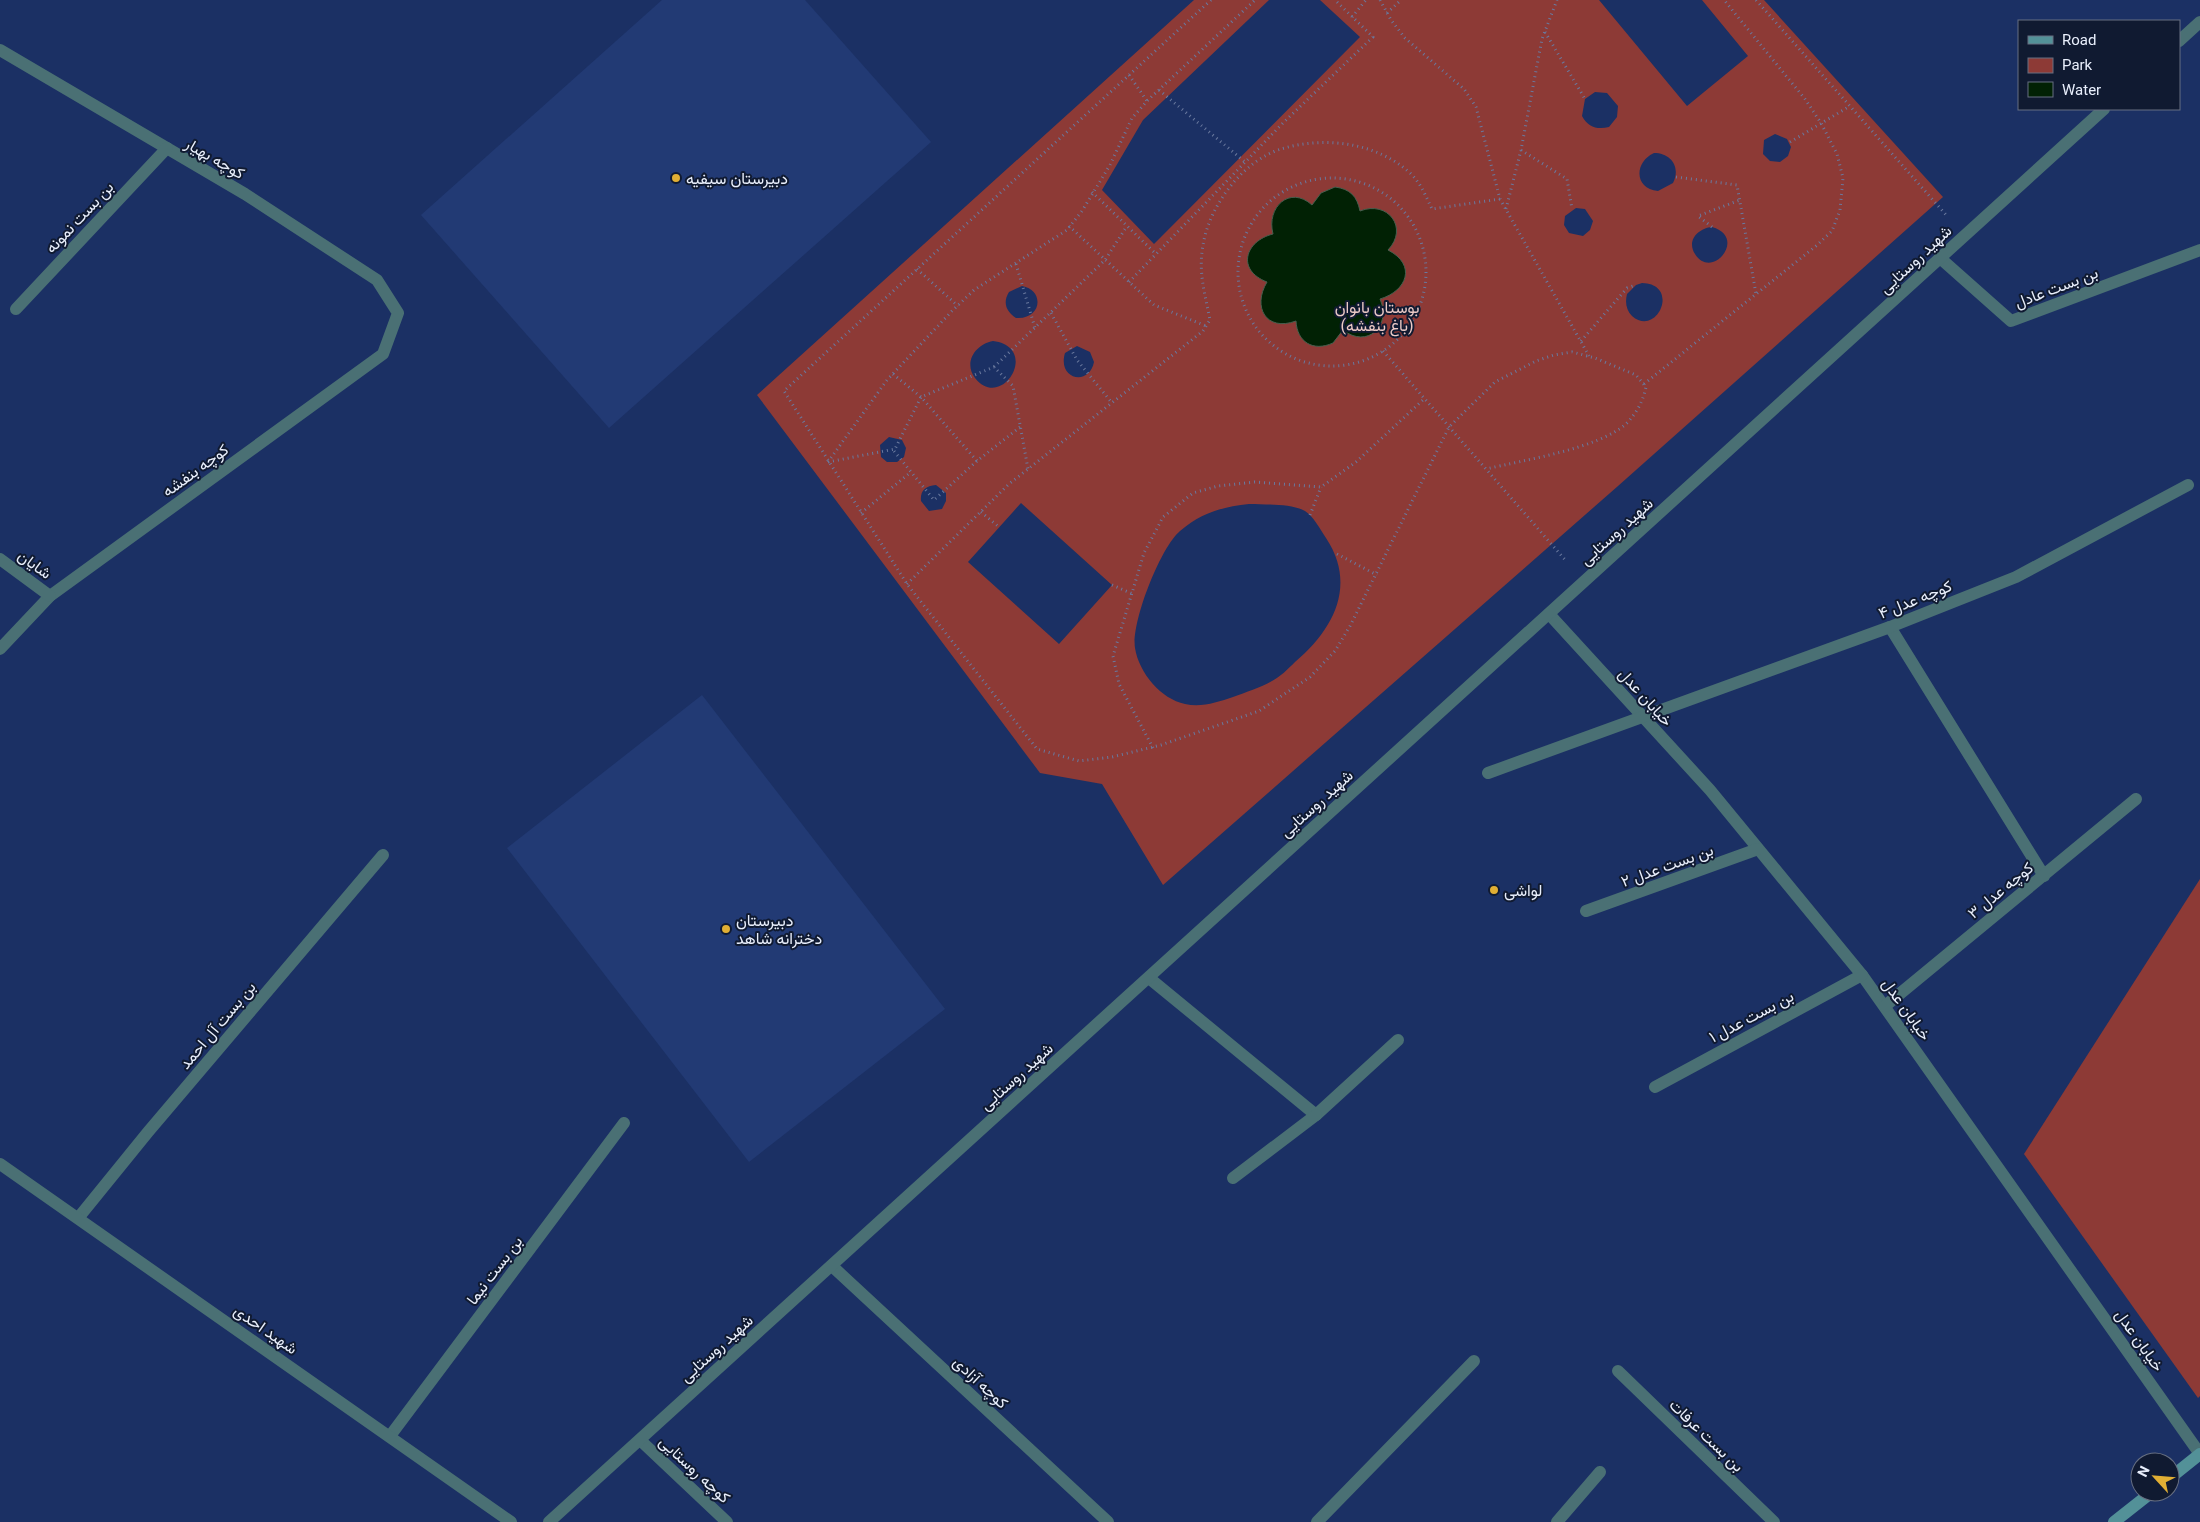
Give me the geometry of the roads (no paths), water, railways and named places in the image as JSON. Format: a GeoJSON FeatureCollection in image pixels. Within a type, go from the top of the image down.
{"type":"FeatureCollection","features":[{"type":"Feature","properties":{"kind":"main road"},"geometry":{"type":"LineString","coordinates":[[2180,1470],[2200,1454]]}},
{"type":"Feature","properties":{"kind":"main road"},"geometry":{"type":"LineString","coordinates":[[2114,1522],[2139,1502]]}},
{"type":"Feature","properties":{"kind":"street"},"geometry":{"type":"LineString","coordinates":[[2180,40],[2200,22]]}},
{"type":"Feature","properties":{"kind":"street","name":"کوچه بهیار"},"geometry":{"type":"LineString","coordinates":[[0,50],[245,194],[377,280],[398,313]]}},
{"type":"Feature","properties":{"kind":"street","name":"شهید روستایی"},"geometry":{"type":"LineString","coordinates":[[549,1522],[2103,110]]}},
{"type":"Feature","properties":{"kind":"street","name":"بن بست نمونه"},"geometry":{"type":"LineString","coordinates":[[16,309],[167,148]]}},
{"type":"Feature","properties":{"kind":"street","name":"بن بست عادل"},"geometry":{"type":"LineString","coordinates":[[1940,258],[2011,321],[2200,250]]}},
{"type":"Feature","properties":{"kind":"street","name":"کوچه بنفشه"},"geometry":{"type":"LineString","coordinates":[[0,650],[50,596],[383,354],[398,313]]}},
{"type":"Feature","properties":{"kind":"street","name":"کوچه عدل ۴"},"geometry":{"type":"LineString","coordinates":[[1488,773],[1890,627],[2016,577],[2188,485]]}},
{"type":"Feature","properties":{"kind":"street","name":"شایان"},"geometry":{"type":"LineString","coordinates":[[0,560],[50,596]]}},
{"type":"Feature","properties":{"kind":"street","name":"خیابان عدل"},"geometry":{"type":"LineString","coordinates":[[1549,614],[1710,790],[1862,974],[2200,1454]]}},
{"type":"Feature","properties":{"kind":"street"},"geometry":{"type":"LineString","coordinates":[[1890,627],[2044,876]]}},
{"type":"Feature","properties":{"kind":"street","name":"کوچه عدل ۳"},"geometry":{"type":"LineString","coordinates":[[1885,1006],[2136,799]]}},
{"type":"Feature","properties":{"kind":"street","name":"بن بست عدل ۲"},"geometry":{"type":"LineString","coordinates":[[1586,911],[1758,849]]}},
{"type":"Feature","properties":{"kind":"street","name":"بن بست آل احمد"},"geometry":{"type":"LineString","coordinates":[[79,1217],[148,1132],[382,855]]}},
{"type":"Feature","properties":{"kind":"street","name":"بن بست عدل ۱"},"geometry":{"type":"LineString","coordinates":[[1656,1087],[1862,974]]}},
{"type":"Feature","properties":{"kind":"street"},"geometry":{"type":"LineString","coordinates":[[1148,978],[1316,1115]]}},
{"type":"Feature","properties":{"kind":"street"},"geometry":{"type":"LineString","coordinates":[[1233,1178],[1316,1115],[1398,1040]]}},
{"type":"Feature","properties":{"kind":"street","name":"بن بست نیما"},"geometry":{"type":"LineString","coordinates":[[390,1436],[624,1123]]}},
{"type":"Feature","properties":{"kind":"street","name":"شهید احدی"},"geometry":{"type":"LineString","coordinates":[[0,1164],[79,1217],[511,1522]]}},
{"type":"Feature","properties":{"kind":"street","name":"کوچه آزادی"},"geometry":{"type":"LineString","coordinates":[[832,1266],[1108,1522]]}},
{"type":"Feature","properties":{"kind":"street"},"geometry":{"type":"LineString","coordinates":[[1316,1522],[1474,1361]]}},
{"type":"Feature","properties":{"kind":"street","name":"بن بست عرفات"},"geometry":{"type":"LineString","coordinates":[[1618,1371],[1774,1522]]}},
{"type":"Feature","properties":{"kind":"street","name":"کوچه روستایی"},"geometry":{"type":"LineString","coordinates":[[640,1440],[728,1522]]}},
{"type":"Feature","properties":{"kind":"street"},"geometry":{"type":"LineString","coordinates":[[1557,1522],[1600,1472]]}},
{"type":"Feature","properties":{"kind":"water"},"geometry":{"type":"Polygon","coordinates":[[[1335,187],[1345,189],[1352,194],[1357,201],[1360,211],[1379,209],[1392,218],[1396,225],[1396,233],[1394,242],[1388,250],[1403,263],[1405,277],[1397,290],[1380,299],[1383,318],[1375,332],[1361,337],[1343,330],[1333,343],[1326,346],[1313,346],[1299,335],[1296,321],[1286,324],[1277,323],[1265,315],[1261,300],[1267,282],[1257,277],[1251,270],[1248,256],[1256,243],[1273,234],[1273,215],[1276,208],[1282,202],[1288,198],[1296,197],[1304,199],[1312,205],[1321,193],[1335,187]]]}},
{"type":"Feature","properties":{"kind":"place","name":"دبیرستان سیفیه"},"geometry":{"type":"Point","coordinates":[676,178]}},
{"type":"Feature","properties":{"kind":"place","name":"لواشی"},"geometry":{"type":"Point","coordinates":[1494,890]}},
{"type":"Feature","properties":{"kind":"place","name":"دبیرستان دخترانه شاهد"},"geometry":{"type":"Point","coordinates":[726,929]}},
{"type":"Feature","properties":{"kind":"park label","name":"بوستان بانوان (باغ بنفشه)"},"geometry":{"type":"Point","coordinates":[1377,316]}}]}
